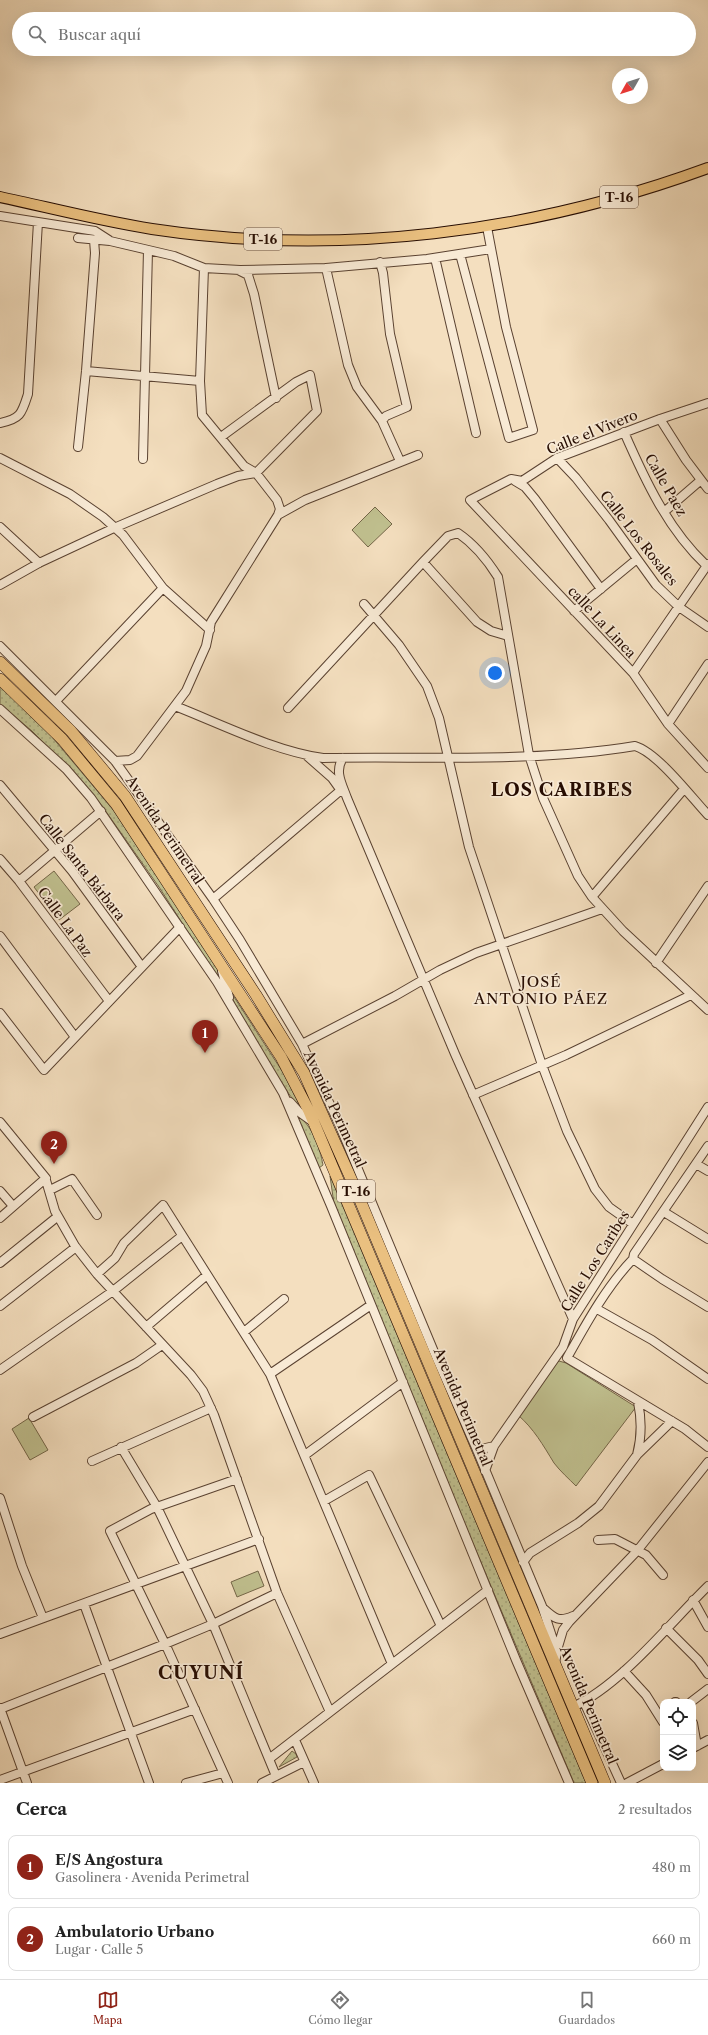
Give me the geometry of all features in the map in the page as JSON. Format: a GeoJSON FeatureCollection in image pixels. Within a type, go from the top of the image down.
{"type":"FeatureCollection","features":[{"type":"Feature","properties":{"kind":"highway","name":"Avenida Perimetral"},"geometry":{"type":"LineString","coordinates":[[0,662],[65,726],[126,796],[256,996],[304,1073],[352,1181],[556,1657],[573,1707],[605,1783]]}},
{"type":"Feature","properties":{"kind":"highway","name":"Avenida Perimetral"},"geometry":{"type":"LineString","coordinates":[[0,679],[57,734],[112,798],[281,1058],[313,1122],[592,1783]]}},
{"type":"Feature","properties":{"kind":"main road","name":"T-16"},"geometry":{"type":"LineString","coordinates":[[0,197],[125,224],[227,237],[313,240],[373,238],[446,233],[488,227],[555,214],[621,197],[708,168]]}},
{"type":"Feature","properties":{"kind":"street"},"geometry":{"type":"LineString","coordinates":[[0,216],[95,231],[110,241]]}},
{"type":"Feature","properties":{"kind":"street"},"geometry":{"type":"LineString","coordinates":[[0,423],[14,420],[23,411],[28,394],[38,222]]}},
{"type":"Feature","properties":{"kind":"street"},"geometry":{"type":"LineString","coordinates":[[460,254],[509,438],[532,430],[506,327],[488,227]]}},
{"type":"Feature","properties":{"kind":"street"},"geometry":{"type":"LineString","coordinates":[[78,238],[110,241],[174,256],[204,268],[240,270],[326,268],[435,258],[492,249]]}},
{"type":"Feature","properties":{"kind":"street"},"geometry":{"type":"LineString","coordinates":[[78,447],[86,372],[95,253],[94,240]]}},
{"type":"Feature","properties":{"kind":"street"},"geometry":{"type":"LineString","coordinates":[[143,460],[148,250]]}},
{"type":"Feature","properties":{"kind":"street"},"geometry":{"type":"LineString","coordinates":[[435,258],[476,433]]}},
{"type":"Feature","properties":{"kind":"street"},"geometry":{"type":"LineString","coordinates":[[380,262],[383,273],[390,334],[407,407],[386,416],[382,422]]}},
{"type":"Feature","properties":{"kind":"street"},"geometry":{"type":"LineString","coordinates":[[115,761],[130,760],[137,756],[186,691],[206,646],[211,622],[278,515],[280,508],[277,500],[256,473],[244,466],[202,415],[200,381],[204,268]]}},
{"type":"Feature","properties":{"kind":"street"},"geometry":{"type":"LineString","coordinates":[[326,268],[348,365],[357,387],[382,422],[400,461]]}},
{"type":"Feature","properties":{"kind":"street"},"geometry":{"type":"LineString","coordinates":[[240,270],[248,275],[254,294],[276,398]]}},
{"type":"Feature","properties":{"kind":"street"},"geometry":{"type":"LineString","coordinates":[[86,372],[144,375],[200,381]]}},
{"type":"Feature","properties":{"kind":"street"},"geometry":{"type":"LineString","coordinates":[[0,585],[39,563],[114,528],[217,484],[238,476],[256,473],[317,411],[310,375],[296,382],[221,437]]}},
{"type":"Feature","properties":{"kind":"street","name":"Calle el Vivero"},"geometry":{"type":"LineString","coordinates":[[470,500],[512,479],[522,481],[557,458],[624,432],[708,403]]}},
{"type":"Feature","properties":{"kind":"street"},"geometry":{"type":"LineString","coordinates":[[660,419],[686,460],[708,489]]}},
{"type":"Feature","properties":{"kind":"street","name":"Calle Paez"},"geometry":{"type":"LineString","coordinates":[[624,432],[643,474],[664,512],[693,552],[708,565]]}},
{"type":"Feature","properties":{"kind":"street"},"geometry":{"type":"LineString","coordinates":[[278,515],[305,500],[418,455]]}},
{"type":"Feature","properties":{"kind":"street"},"geometry":{"type":"LineString","coordinates":[[0,458],[70,494],[103,517],[123,535],[163,588],[210,630]]}},
{"type":"Feature","properties":{"kind":"street","name":"Calle Los Rosales"},"geometry":{"type":"LineString","coordinates":[[557,458],[581,484],[656,585],[679,607],[708,627]]}},
{"type":"Feature","properties":{"kind":"street"},"geometry":{"type":"LineString","coordinates":[[512,479],[525,487],[601,589]]}},
{"type":"Feature","properties":{"kind":"street"},"geometry":{"type":"LineString","coordinates":[[664,512],[701,480]]}},
{"type":"Feature","properties":{"kind":"street","name":"calle La Linea"},"geometry":{"type":"LineString","coordinates":[[470,500],[633,673],[668,724],[708,768]]}},
{"type":"Feature","properties":{"kind":"street"},"geometry":{"type":"LineString","coordinates":[[0,527],[39,563]]}},
{"type":"Feature","properties":{"kind":"street"},"geometry":{"type":"LineString","coordinates":[[288,708],[448,536],[458,533],[466,538],[491,566],[498,577],[529,755],[554,824],[578,876],[602,909],[656,963],[708,1010]]}},
{"type":"Feature","properties":{"kind":"street"},"geometry":{"type":"LineString","coordinates":[[574,611],[637,559]]}},
{"type":"Feature","properties":{"kind":"street"},"geometry":{"type":"LineString","coordinates":[[423,562],[477,622],[491,631],[508,636]]}},
{"type":"Feature","properties":{"kind":"street"},"geometry":{"type":"LineString","coordinates":[[633,673],[708,565]]}},
{"type":"Feature","properties":{"kind":"street"},"geometry":{"type":"LineString","coordinates":[[56,701],[163,588]]}},
{"type":"Feature","properties":{"kind":"street"},"geometry":{"type":"LineString","coordinates":[[364,604],[399,645],[427,686],[439,718],[469,847],[542,1065],[567,1131],[589,1179],[609,1207],[633,1224]]}},
{"type":"Feature","properties":{"kind":"street"},"geometry":{"type":"LineString","coordinates":[[0,646],[115,761],[213,899],[240,940],[302,1044],[340,1126],[542,1606],[556,1657]]}},
{"type":"Feature","properties":{"kind":"street"},"geometry":{"type":"LineString","coordinates":[[668,724],[708,664]]}},
{"type":"Feature","properties":{"kind":"street"},"geometry":{"type":"LineString","coordinates":[[175,706],[278,747],[306,756],[323,758],[449,759],[571,754],[635,746],[644,748],[654,757],[708,815]]}},
{"type":"Feature","properties":{"kind":"street"},"geometry":{"type":"LineString","coordinates":[[0,709],[66,769],[83,787],[180,927],[233,1009],[283,1093],[569,1783]]}},
{"type":"Feature","properties":{"kind":"street"},"geometry":{"type":"LineString","coordinates":[[306,756],[332,778],[347,798]]}},
{"type":"Feature","properties":{"kind":"street"},"geometry":{"type":"LineString","coordinates":[[343,758],[338,767],[338,775],[347,798],[473,1095],[573,1319]]}},
{"type":"Feature","properties":{"kind":"street","name":"Calle Santa Bárbara"},"geometry":{"type":"LineString","coordinates":[[0,785],[55,850],[142,966]]}},
{"type":"Feature","properties":{"kind":"street"},"geometry":{"type":"LineString","coordinates":[[592,897],[684,789]]}},
{"type":"Feature","properties":{"kind":"street"},"geometry":{"type":"LineString","coordinates":[[213,899],[341,790]]}},
{"type":"Feature","properties":{"kind":"street"},"geometry":{"type":"LineString","coordinates":[[19,881],[101,812]]}},
{"type":"Feature","properties":{"kind":"street","name":"Calle La Paz"},"geometry":{"type":"LineString","coordinates":[[0,859],[19,881],[109,1001]]}},
{"type":"Feature","properties":{"kind":"street"},"geometry":{"type":"LineString","coordinates":[[656,963],[708,886]]}},
{"type":"Feature","properties":{"kind":"street"},"geometry":{"type":"LineString","coordinates":[[302,1044],[424,981],[440,970],[501,943],[602,909]]}},
{"type":"Feature","properties":{"kind":"street"},"geometry":{"type":"LineString","coordinates":[[0,1013],[44,1070],[180,927]]}},
{"type":"Feature","properties":{"kind":"street"},"geometry":{"type":"LineString","coordinates":[[0,936],[75,1037]]}},
{"type":"Feature","properties":{"kind":"street"},"geometry":{"type":"LineString","coordinates":[[217,958],[233,1009]]}},
{"type":"Feature","properties":{"kind":"street"},"geometry":{"type":"LineString","coordinates":[[473,1095],[542,1065],[691,995]]}},
{"type":"Feature","properties":{"kind":"street"},"geometry":{"type":"LineString","coordinates":[[283,1093],[299,1112],[313,1122]]}},
{"type":"Feature","properties":{"kind":"street","name":"Calle Los Caribes"},"geometry":{"type":"LineString","coordinates":[[485,1471],[494,1446],[564,1347],[573,1319],[708,1107]]}},
{"type":"Feature","properties":{"kind":"street"},"geometry":{"type":"LineString","coordinates":[[0,1122],[46,1178],[52,1204],[57,1216],[76,1247],[97,1274],[198,1383],[211,1408],[277,1593],[330,1712]]}},
{"type":"Feature","properties":{"kind":"street"},"geometry":{"type":"LineString","coordinates":[[708,1146],[634,1254],[633,1259],[619,1273],[567,1358],[685,1429],[708,1447]]}},
{"type":"Feature","properties":{"kind":"street"},"geometry":{"type":"LineString","coordinates":[[696,1164],[708,1171]]}},
{"type":"Feature","properties":{"kind":"street"},"geometry":{"type":"LineString","coordinates":[[0,1218],[46,1178]]}},
{"type":"Feature","properties":{"kind":"street"},"geometry":{"type":"LineString","coordinates":[[50,1190],[72,1179],[98,1215]]}},
{"type":"Feature","properties":{"kind":"street"},"geometry":{"type":"LineString","coordinates":[[0,1191],[13,1206]]}},
{"type":"Feature","properties":{"kind":"street"},"geometry":{"type":"LineString","coordinates":[[97,1274],[115,1258],[124,1243],[163,1205],[270,1374],[392,1664]]}},
{"type":"Feature","properties":{"kind":"street"},"geometry":{"type":"LineString","coordinates":[[664,1212],[708,1240]]}},
{"type":"Feature","properties":{"kind":"street"},"geometry":{"type":"LineString","coordinates":[[0,1263],[57,1216]]}},
{"type":"Feature","properties":{"kind":"street"},"geometry":{"type":"LineString","coordinates":[[0,1370],[113,1291],[182,1236]]}},
{"type":"Feature","properties":{"kind":"street"},"geometry":{"type":"LineString","coordinates":[[0,1306],[76,1247]]}},
{"type":"Feature","properties":{"kind":"street"},"geometry":{"type":"LineString","coordinates":[[633,1259],[662,1279],[708,1307]]}},
{"type":"Feature","properties":{"kind":"street"},"geometry":{"type":"LineString","coordinates":[[146,1327],[207,1274]]}},
{"type":"Feature","properties":{"kind":"street"},"geometry":{"type":"LineString","coordinates":[[244,1332],[284,1299]]}},
{"type":"Feature","properties":{"kind":"street"},"geometry":{"type":"LineString","coordinates":[[270,1374],[371,1305]]}},
{"type":"Feature","properties":{"kind":"street"},"geometry":{"type":"LineString","coordinates":[[597,1308],[652,1340],[708,1379]]}},
{"type":"Feature","properties":{"kind":"street"},"geometry":{"type":"LineString","coordinates":[[33,1417],[136,1363],[162,1345]]}},
{"type":"Feature","properties":{"kind":"street"},"geometry":{"type":"LineString","coordinates":[[305,1455],[403,1382]]}},
{"type":"Feature","properties":{"kind":"street"},"geometry":{"type":"LineString","coordinates":[[637,1455],[642,1435],[642,1420],[638,1402]]}},
{"type":"Feature","properties":{"kind":"street"},"geometry":{"type":"LineString","coordinates":[[92,1461],[211,1408]]}},
{"type":"Feature","properties":{"kind":"street"},"geometry":{"type":"LineString","coordinates":[[523,1562],[530,1553],[578,1523],[599,1506],[637,1455],[672,1421]]}},
{"type":"Feature","properties":{"kind":"street"},"geometry":{"type":"LineString","coordinates":[[477,1450],[494,1446]]}},
{"type":"Feature","properties":{"kind":"street"},"geometry":{"type":"LineString","coordinates":[[121,1447],[157,1507],[213,1624],[276,1776]]}},
{"type":"Feature","properties":{"kind":"street"},"geometry":{"type":"LineString","coordinates":[[556,1657],[563,1630],[637,1551],[708,1462]]}},
{"type":"Feature","properties":{"kind":"street"},"geometry":{"type":"LineString","coordinates":[[324,1501],[369,1475],[441,1626]]}},
{"type":"Feature","properties":{"kind":"street"},"geometry":{"type":"LineString","coordinates":[[228,1783],[165,1644],[110,1531],[157,1507],[237,1479]]}},
{"type":"Feature","properties":{"kind":"street"},"geometry":{"type":"LineString","coordinates":[[0,1498],[22,1566],[43,1618]]}},
{"type":"Feature","properties":{"kind":"street"},"geometry":{"type":"LineString","coordinates":[[0,1634],[259,1539]]}},
{"type":"Feature","properties":{"kind":"street"},"geometry":{"type":"LineString","coordinates":[[598,1540],[615,1539],[646,1555],[663,1575]]}},
{"type":"Feature","properties":{"kind":"street"},"geometry":{"type":"LineString","coordinates":[[573,1707],[584,1702],[624,1671],[708,1586]]}},
{"type":"Feature","properties":{"kind":"street"},"geometry":{"type":"LineString","coordinates":[[269,1759],[488,1590]]}},
{"type":"Feature","properties":{"kind":"street"},"geometry":{"type":"LineString","coordinates":[[27,1783],[0,1708],[165,1644],[213,1624],[277,1593]]}},
{"type":"Feature","properties":{"kind":"street"},"geometry":{"type":"LineString","coordinates":[[693,1600],[708,1627]]}},
{"type":"Feature","properties":{"kind":"street"},"geometry":{"type":"LineString","coordinates":[[84,1604],[149,1783]]}},
{"type":"Feature","properties":{"kind":"street"},"geometry":{"type":"LineString","coordinates":[[542,1606],[555,1619],[563,1621],[578,1615]]}},
{"type":"Feature","properties":{"kind":"street"},"geometry":{"type":"LineString","coordinates":[[700,1614],[708,1609]]}},
{"type":"Feature","properties":{"kind":"street"},"geometry":{"type":"LineString","coordinates":[[666,1628],[698,1660],[708,1674]]}},
{"type":"Feature","properties":{"kind":"street"},"geometry":{"type":"LineString","coordinates":[[624,1671],[660,1708]]}},
{"type":"Feature","properties":{"kind":"street"},"geometry":{"type":"LineString","coordinates":[[695,1699],[708,1689]]}},
{"type":"Feature","properties":{"kind":"street"},"geometry":{"type":"LineString","coordinates":[[584,1702],[621,1783]]}},
{"type":"Feature","properties":{"kind":"street"},"geometry":{"type":"LineString","coordinates":[[0,1780],[195,1709]]}},
{"type":"Feature","properties":{"kind":"street"},"geometry":{"type":"LineString","coordinates":[[294,1740],[314,1783]]}},
{"type":"Feature","properties":{"kind":"street"},"geometry":{"type":"LineString","coordinates":[[696,1746],[708,1740]]}},
{"type":"Feature","properties":{"kind":"street"},"geometry":{"type":"LineString","coordinates":[[262,1783],[304,1762]]}},
{"type":"Feature","properties":{"kind":"street"},"geometry":{"type":"LineString","coordinates":[[627,1783],[660,1766]]}},
{"type":"Feature","properties":{"kind":"street"},"geometry":{"type":"LineString","coordinates":[[186,1783],[223,1773]]}},
{"type":"Feature","properties":{"kind":"green space"},"geometry":{"type":"Polygon","coordinates":[[[375,507],[392,524],[368,547],[352,530],[375,507]]]}},
{"type":"Feature","properties":{"kind":"green space"},"geometry":{"type":"Polygon","coordinates":[[[0,686],[47,731],[114,811],[218,969],[219,980],[159,887],[100,803],[81,780],[32,731],[0,704],[0,686]]]}},
{"type":"Feature","properties":{"kind":"green space"},"geometry":{"type":"Polygon","coordinates":[[[54,871],[80,904],[59,920],[34,887],[54,871]]]}},
{"type":"Feature","properties":{"kind":"green space"},"geometry":{"type":"Polygon","coordinates":[[[234,997],[284,1074],[299,1104],[291,1096],[246,1031],[236,1010],[233,999],[234,997]]]}},
{"type":"Feature","properties":{"kind":"green space"},"geometry":{"type":"Polygon","coordinates":[[[295,1114],[306,1123],[314,1136],[320,1151],[323,1165],[319,1168],[295,1114]]]}},
{"type":"Feature","properties":{"kind":"green space"},"geometry":{"type":"Polygon","coordinates":[[[330,1176],[586,1783],[574,1783],[396,1361],[334,1204],[330,1176]]]}},
{"type":"Feature","properties":{"kind":"green space"},"geometry":{"type":"Polygon","coordinates":[[[559,1361],[566,1363],[636,1407],[576,1486],[556,1466],[534,1432],[518,1415],[548,1369],[559,1361]]]}},
{"type":"Feature","properties":{"kind":"green space"},"geometry":{"type":"Polygon","coordinates":[[[29,1418],[48,1450],[30,1460],[12,1429],[29,1418]]]}},
{"type":"Feature","properties":{"kind":"green space"},"geometry":{"type":"Polygon","coordinates":[[[258,1571],[264,1586],[237,1597],[231,1582],[258,1571]]]}},
{"type":"Feature","properties":{"kind":"green space"},"geometry":{"type":"Polygon","coordinates":[[[292,1751],[297,1757],[279,1767],[292,1751]]]}},
{"type":"Feature","properties":{"kind":"place","name":"E/S Angostura"},"geometry":{"type":"Point","coordinates":[205,1053]}},
{"type":"Feature","properties":{"kind":"place","name":"Ambulatorio Urbano"},"geometry":{"type":"Point","coordinates":[54,1164]}},
{"type":"Feature","properties":{"kind":"district","name":"LOS CARIBES"},"geometry":{"type":"Point","coordinates":[562,790]}},
{"type":"Feature","properties":{"kind":"district","name":"JOSÉ ANTONIO PÁEZ"},"geometry":{"type":"Point","coordinates":[541,990]}},
{"type":"Feature","properties":{"kind":"district","name":"CUYUNÍ"},"geometry":{"type":"Point","coordinates":[201,1673]}}]}
